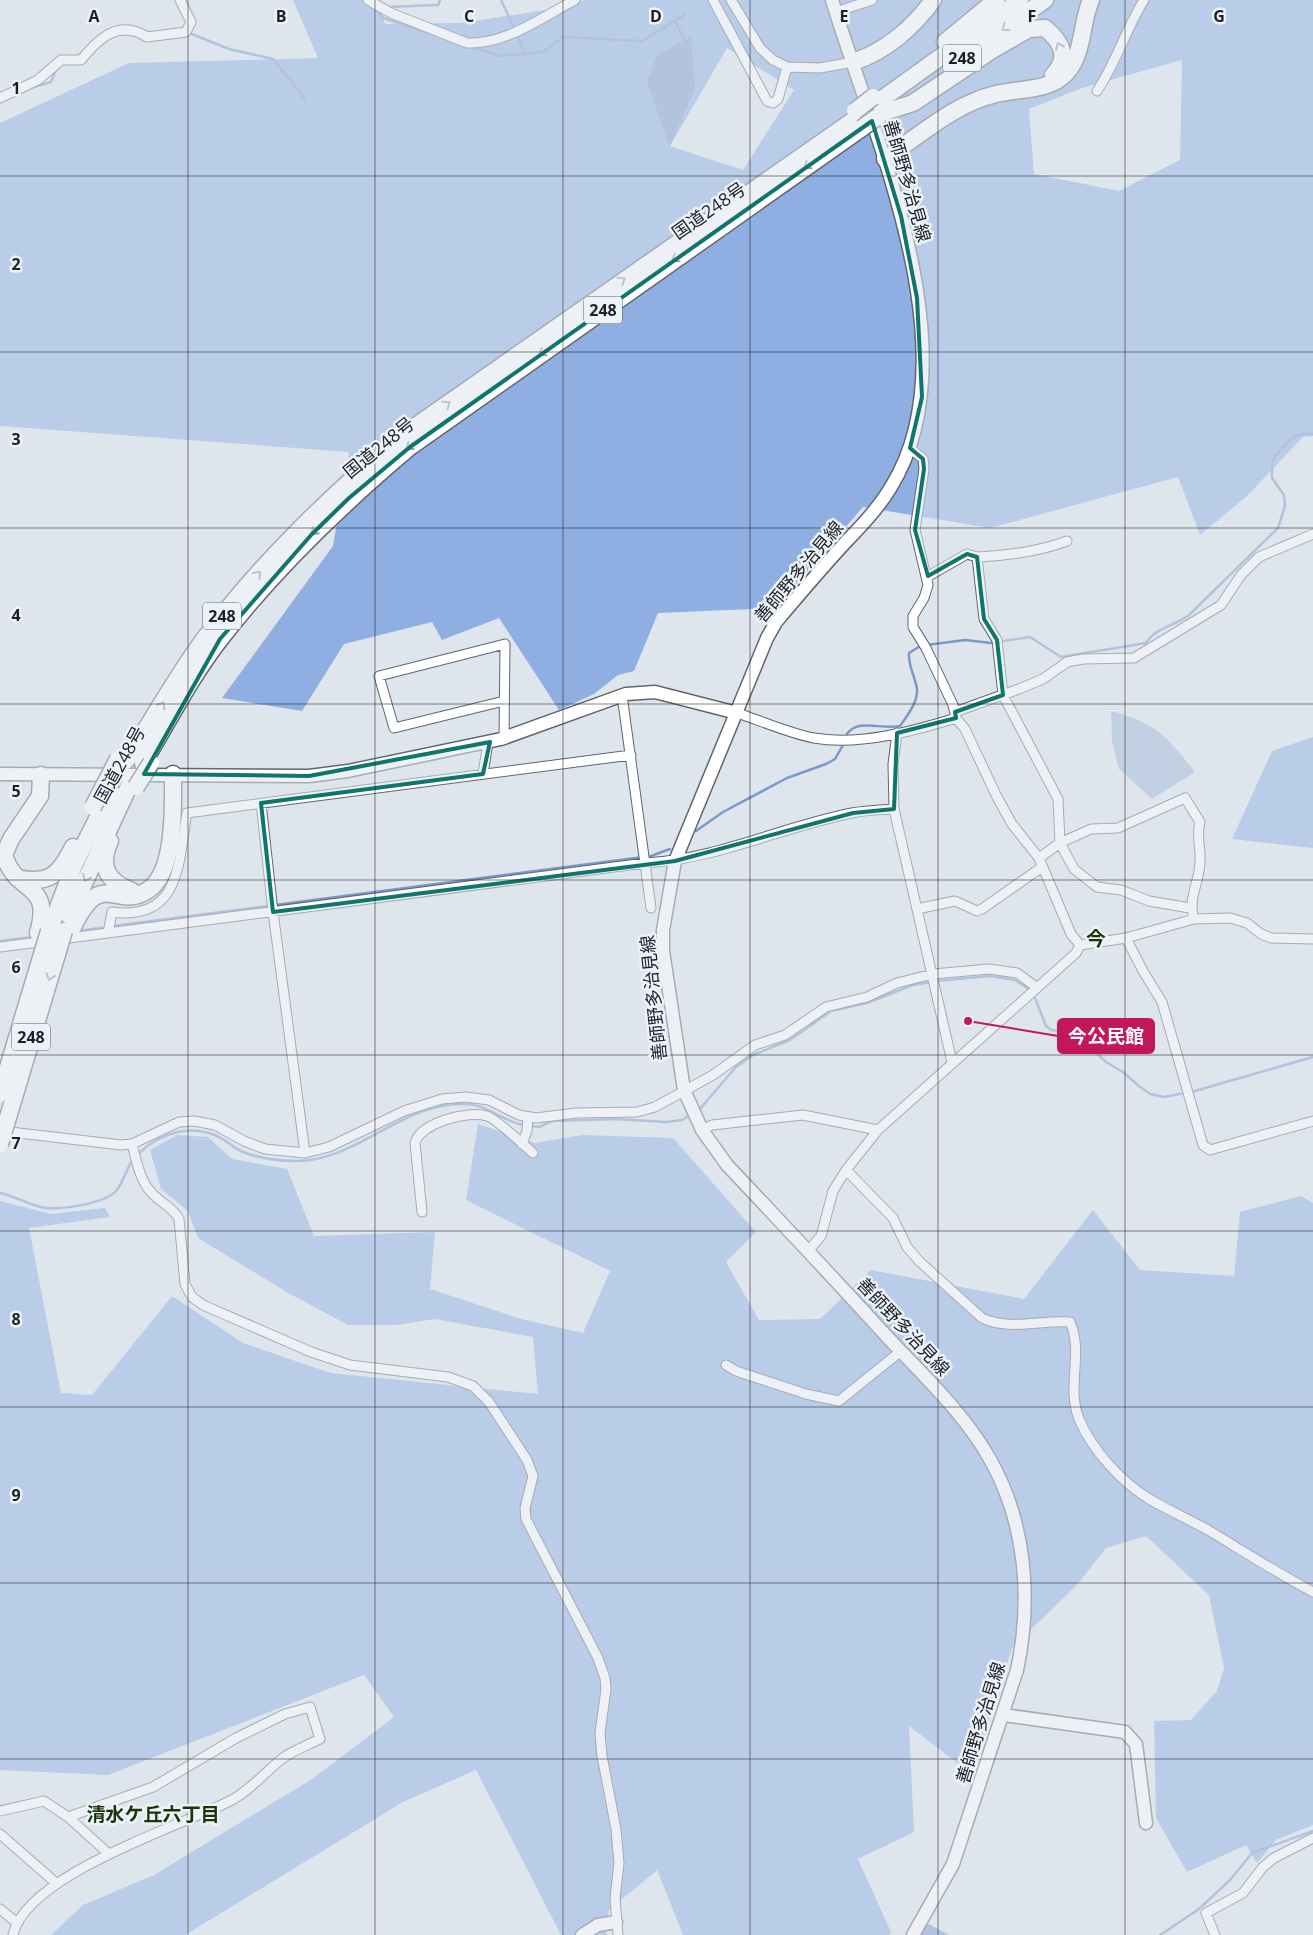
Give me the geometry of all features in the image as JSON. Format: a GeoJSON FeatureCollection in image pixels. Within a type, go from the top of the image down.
{"type":"FeatureCollection","features":[{"type":"Feature","properties":{"kind":"highway"},"geometry":{"type":"LineString","coordinates":[[852,62],[876,52],[904,32],[920,18],[933,0]]}},
{"type":"Feature","properties":{"kind":"highway"},"geometry":{"type":"LineString","coordinates":[[878,107],[996,0]]}},
{"type":"Feature","properties":{"kind":"highway","name":"国道248号"},"geometry":{"type":"LineString","coordinates":[[878,107],[1020,0]]}},
{"type":"Feature","properties":{"kind":"highway","name":"国道248号"},"geometry":{"type":"LineString","coordinates":[[56,931],[70,914],[133,787],[135,759],[210,631],[302,525],[340,489],[400,437],[782,168],[1044,0]]}},
{"type":"Feature","properties":{"kind":"highway"},"geometry":{"type":"LineString","coordinates":[[885,159],[965,103],[997,94],[1043,86],[1059,80],[1069,70],[1077,53],[1091,0]]}},
{"type":"Feature","properties":{"kind":"highway"},"geometry":{"type":"LineString","coordinates":[[878,107],[913,103],[992,50],[1029,29],[1045,28],[1054,36],[1063,49],[1060,68],[1043,86]]}},
{"type":"Feature","properties":{"kind":"highway","name":"国道248号"},"geometry":{"type":"LineString","coordinates":[[0,1144],[57,954],[56,931],[75,863],[111,791],[214,649],[264,586],[312,534],[349,498],[410,447],[858,119]]}},
{"type":"Feature","properties":{"kind":"highway"},"geometry":{"type":"LineString","coordinates":[[17,878],[41,881],[51,878],[67,860],[93,807],[135,759]]}},
{"type":"Feature","properties":{"kind":"highway"},"geometry":{"type":"LineString","coordinates":[[0,1093],[22,988],[56,931],[95,896],[105,892],[127,896],[139,894],[148,890],[160,876],[167,855],[173,813],[173,774]]}},
{"type":"Feature","properties":{"kind":"highway"},"geometry":{"type":"LineString","coordinates":[[41,776],[40,796],[11,839],[4,855],[17,878],[40,898],[43,908],[56,931]]}},
{"type":"Feature","properties":{"kind":"highway"},"geometry":{"type":"LineString","coordinates":[[133,787],[107,849],[106,869],[110,879],[118,885],[139,894]]}},
{"type":"Feature","properties":{"kind":"main road","name":"善師野多治見線"},"geometry":{"type":"LineString","coordinates":[[834,6],[885,159],[901,216],[918,298],[922,397],[910,448],[892,487],[874,511],[776,622],[767,638],[675,861],[665,911],[664,951],[684,1090],[696,1119],[727,1165],[809,1250],[948,1402],[991,1461],[1010,1506],[1022,1554],[1023,1640],[1004,1715],[952,1864],[913,1935]]}},
{"type":"Feature","properties":{"kind":"main road"},"geometry":{"type":"LineString","coordinates":[[0,774],[41,776],[173,774],[309,776],[348,771],[488,742],[504,738],[622,695],[655,692],[737,713]]}},
{"type":"Feature","properties":{"kind":"main road"},"geometry":{"type":"LineString","coordinates":[[1004,1715],[1125,1732],[1132,1736],[1136,1744],[1146,1823]]}},
{"type":"Feature","properties":{"kind":"main road"},"geometry":{"type":"LineString","coordinates":[[582,1935],[598,1925],[617,1928]]}},
{"type":"Feature","properties":{"kind":"street"},"geometry":{"type":"LineString","coordinates":[[0,98],[38,80],[60,60],[81,60],[100,38],[117,30],[138,31],[147,37],[186,32],[191,22],[180,0]]}},
{"type":"Feature","properties":{"kind":"street"},"geometry":{"type":"LineString","coordinates":[[368,0],[391,13],[468,42],[479,43],[495,41],[575,0]]}},
{"type":"Feature","properties":{"kind":"street"},"geometry":{"type":"LineString","coordinates":[[713,0],[767,101],[773,102],[778,99],[787,68]]}},
{"type":"Feature","properties":{"kind":"street"},"geometry":{"type":"LineString","coordinates":[[731,0],[760,48],[773,60],[787,68],[820,68],[852,62]]}},
{"type":"Feature","properties":{"kind":"street"},"geometry":{"type":"LineString","coordinates":[[834,6],[872,0]]}},
{"type":"Feature","properties":{"kind":"street"},"geometry":{"type":"LineString","coordinates":[[1097,91],[1106,78],[1133,19],[1144,0]]}},
{"type":"Feature","properties":{"kind":"street"},"geometry":{"type":"LineString","coordinates":[[910,448],[923,459],[924,469],[915,530],[927,577],[926,592],[913,616],[913,627],[926,648],[956,715],[965,729],[1012,824],[1040,863],[1071,934],[1080,945]]}},
{"type":"Feature","properties":{"kind":"street"},"geometry":{"type":"LineString","coordinates":[[737,713],[813,738],[833,740],[897,734],[956,715],[1042,679],[1067,662],[1083,658],[1134,658],[1221,605],[1241,575],[1259,557],[1313,534]]}},
{"type":"Feature","properties":{"kind":"street"},"geometry":{"type":"LineString","coordinates":[[927,577],[967,554],[977,556],[1012,555],[1034,551],[1067,540]]}},
{"type":"Feature","properties":{"kind":"street"},"geometry":{"type":"LineString","coordinates":[[977,556],[984,619],[997,640],[1002,695],[1058,799],[1060,843],[1074,869],[1097,887],[1121,890],[1149,901],[1190,908]]}},
{"type":"Feature","properties":{"kind":"street"},"geometry":{"type":"LineString","coordinates":[[504,701],[394,728],[379,676],[505,644],[504,738]]}},
{"type":"Feature","properties":{"kind":"street"},"geometry":{"type":"LineString","coordinates":[[622,695],[652,908]]}},
{"type":"Feature","properties":{"kind":"street"},"geometry":{"type":"LineString","coordinates":[[897,734],[893,764],[894,808],[952,1062]]}},
{"type":"Feature","properties":{"kind":"street"},"geometry":{"type":"LineString","coordinates":[[483,774],[488,742]]}},
{"type":"Feature","properties":{"kind":"street"},"geometry":{"type":"LineString","coordinates":[[108,933],[112,912],[137,913],[150,909],[162,901],[174,884],[187,813],[631,755]]}},
{"type":"Feature","properties":{"kind":"street"},"geometry":{"type":"LineString","coordinates":[[917,909],[955,901],[977,911],[982,909],[1040,863],[1060,843],[1091,829],[1118,828],[1184,798],[1200,822],[1198,830],[1200,860],[1190,908],[1194,918]]}},
{"type":"Feature","properties":{"kind":"street"},"geometry":{"type":"LineString","coordinates":[[261,803],[271,900],[305,1153]]}},
{"type":"Feature","properties":{"kind":"street"},"geometry":{"type":"LineString","coordinates":[[0,947],[645,863],[675,861],[718,852],[853,813],[894,808]]}},
{"type":"Feature","properties":{"kind":"street"},"geometry":{"type":"LineString","coordinates":[[1080,945],[1126,938],[1194,918],[1230,918],[1247,923],[1261,934],[1271,938],[1313,938]]}},
{"type":"Feature","properties":{"kind":"street"},"geometry":{"type":"LineString","coordinates":[[1126,938],[1143,972],[1162,1002],[1203,1145],[1210,1150],[1313,1121]]}},
{"type":"Feature","properties":{"kind":"street"},"geometry":{"type":"LineString","coordinates":[[809,1250],[821,1236],[833,1190],[846,1170],[878,1130],[1076,953],[1080,945]]}},
{"type":"Feature","properties":{"kind":"street"},"geometry":{"type":"LineString","coordinates":[[0,1130],[133,1148],[164,1127],[179,1122],[194,1121],[215,1125],[244,1141],[265,1149],[305,1153],[329,1148],[422,1104],[442,1099],[466,1097],[493,1102],[528,1118],[576,1113],[637,1112],[655,1107],[712,1075],[755,1045],[785,1035],[826,1007],[867,997],[897,983],[933,974],[990,969],[1017,973],[1036,987]]}},
{"type":"Feature","properties":{"kind":"street"},"geometry":{"type":"LineString","coordinates":[[487,1116],[493,1102]]}},
{"type":"Feature","properties":{"kind":"street"},"geometry":{"type":"LineString","coordinates":[[696,1119],[712,1125],[803,1114],[878,1130]]}},
{"type":"Feature","properties":{"kind":"street"},"geometry":{"type":"LineString","coordinates":[[422,1212],[415,1143],[416,1137],[434,1122],[466,1116],[487,1116],[533,1153]]}},
{"type":"Feature","properties":{"kind":"street"},"geometry":{"type":"LineString","coordinates":[[522,1144],[527,1131],[528,1118]]}},
{"type":"Feature","properties":{"kind":"street"},"geometry":{"type":"LineString","coordinates":[[133,1148],[144,1181],[150,1192],[175,1211],[179,1219],[185,1284],[196,1301],[258,1330],[350,1364],[448,1377],[466,1382],[485,1398],[527,1460],[533,1476],[525,1508],[526,1519],[598,1658],[605,1678],[600,1732],[602,1756],[616,1829],[619,1863],[615,1898],[617,1928]]}},
{"type":"Feature","properties":{"kind":"street"},"geometry":{"type":"LineString","coordinates":[[846,1170],[893,1218],[907,1247],[919,1261],[982,1318],[990,1322],[1019,1324],[1070,1322],[1076,1340],[1073,1393],[1078,1416],[1094,1446],[1131,1486],[1150,1500],[1206,1529],[1313,1592]]}},
{"type":"Feature","properties":{"kind":"street"},"geometry":{"type":"LineString","coordinates":[[726,1365],[736,1371],[806,1394],[839,1401],[901,1351]]}},
{"type":"Feature","properties":{"kind":"street"},"geometry":{"type":"LineString","coordinates":[[13,1935],[16,1922],[56,1883],[109,1854],[232,1800],[285,1757],[320,1739],[310,1707],[285,1714],[236,1738],[153,1787],[68,1817]]}},
{"type":"Feature","properties":{"kind":"street"},"geometry":{"type":"LineString","coordinates":[[0,1811],[44,1801],[68,1817],[109,1854]]}},
{"type":"Feature","properties":{"kind":"street"},"geometry":{"type":"LineString","coordinates":[[0,1834],[56,1883]]}},
{"type":"Feature","properties":{"kind":"street"},"geometry":{"type":"LineString","coordinates":[[1215,1935],[1206,1913],[1244,1893],[1263,1867],[1274,1858],[1313,1838]]}},
{"type":"Feature","properties":{"kind":"street"},"geometry":{"type":"LineString","coordinates":[[0,1909],[16,1922]]}},
{"type":"Feature","properties":{"kind":"highlighted area"},"geometry":{"type":"Polygon","coordinates":[[[872,121],[901,216],[917,298],[922,397],[910,448],[923,459],[924,469],[915,530],[928,576],[967,554],[977,557],[984,619],[997,640],[1003,695],[955,712],[956,718],[897,733],[894,809],[853,813],[675,861],[273,912],[261,803],[483,774],[490,742],[309,776],[144,774],[220,639],[312,534],[349,498],[410,447],[872,121]]]}},
{"type":"Feature","properties":{"kind":"shaded area"},"geometry":{"type":"Polygon","coordinates":[[[293,0],[377,0],[385,24],[461,23],[546,10],[585,0],[1313,0],[1313,436],[1303,437],[1248,495],[1200,535],[1178,477],[990,528],[863,507],[775,608],[658,613],[634,671],[618,675],[594,694],[559,710],[499,618],[442,640],[432,622],[344,644],[302,711],[222,698],[333,546],[349,452],[0,426],[0,123],[129,63],[318,58],[293,0]],[[727,48],[670,146],[743,170],[794,90],[727,48]],[[1182,60],[1082,88],[1029,109],[1034,174],[1119,191],[1180,160],[1182,60]]]}},
{"type":"Feature","properties":{"kind":"shaded area"},"geometry":{"type":"Polygon","coordinates":[[[691,36],[695,89],[670,146],[647,83],[657,56],[691,36]]]}},
{"type":"Feature","properties":{"kind":"shaded area"},"geometry":{"type":"Polygon","coordinates":[[[1111,711],[1139,721],[1159,732],[1195,772],[1152,799],[1119,769],[1112,741],[1111,711]]]}},
{"type":"Feature","properties":{"kind":"shaded area"},"geometry":{"type":"Polygon","coordinates":[[[1313,737],[1313,848],[1232,839],[1272,751],[1313,737]]]}},
{"type":"Feature","properties":{"kind":"shaded area"},"geometry":{"type":"Polygon","coordinates":[[[478,1124],[535,1143],[582,1135],[673,1138],[756,1232],[726,1262],[759,1320],[820,1319],[871,1270],[1024,1299],[1093,1210],[1140,1270],[1234,1276],[1240,1212],[1301,1196],[1313,1203],[1313,1825],[1276,1840],[1257,1863],[1246,1845],[1187,1872],[1156,1818],[1154,1721],[1191,1720],[1217,1691],[1224,1668],[1209,1595],[1146,1536],[1106,1548],[1077,1585],[1012,1648],[972,1774],[909,1726],[914,1832],[858,1859],[891,1932],[889,1935],[683,1935],[657,1870],[609,1910],[606,1935],[561,1935],[476,1770],[403,1802],[185,1935],[51,1935],[83,1905],[154,1875],[312,1779],[394,1717],[364,1675],[108,1775],[0,1770],[0,1201],[51,1214],[105,1208],[110,1217],[29,1228],[61,1393],[92,1395],[172,1296],[243,1343],[331,1373],[538,1394],[533,1337],[435,1319],[396,1325],[348,1325],[290,1294],[198,1238],[188,1211],[161,1189],[150,1150],[177,1135],[208,1137],[232,1159],[287,1169],[314,1236],[435,1232],[430,1289],[521,1319],[583,1333],[610,1271],[466,1200],[478,1124]]]}},
{"type":"Feature","properties":{"kind":"shaded area"},"geometry":{"type":"Polygon","coordinates":[[[927,1923],[949,1935],[920,1935],[927,1923]]]}},
{"type":"Feature","properties":{"kind":"waterway"},"geometry":{"type":"LineString","coordinates":[[387,7],[438,5],[440,0]]}},
{"type":"Feature","properties":{"kind":"waterway"},"geometry":{"type":"LineString","coordinates":[[501,0],[515,30]]}},
{"type":"Feature","properties":{"kind":"waterway"},"geometry":{"type":"LineString","coordinates":[[379,10],[383,18],[429,33]]}},
{"type":"Feature","properties":{"kind":"waterway"},"geometry":{"type":"LineString","coordinates":[[472,47],[500,56],[543,52],[563,37],[643,41],[685,14]]}},
{"type":"Feature","properties":{"kind":"waterway"},"geometry":{"type":"LineString","coordinates":[[675,21],[685,40]]}},
{"type":"Feature","properties":{"kind":"waterway"},"geometry":{"type":"LineString","coordinates":[[187,32],[229,49],[273,59],[305,99]]}},
{"type":"Feature","properties":{"kind":"waterway"},"geometry":{"type":"LineString","coordinates":[[517,35],[525,54]]}},
{"type":"Feature","properties":{"kind":"waterway"},"geometry":{"type":"LineString","coordinates":[[30,88],[51,82],[57,68]]}},
{"type":"Feature","properties":{"kind":"waterway"},"geometry":{"type":"LineString","coordinates":[[927,645],[965,640],[991,643],[1030,637],[1061,657],[1146,643],[1155,633],[1189,615],[1278,528],[1285,506],[1284,495],[1272,478],[1272,462],[1284,445],[1294,437],[1306,433],[1313,434]]}},
{"type":"Feature","properties":{"kind":"waterway"},"geometry":{"type":"LineString","coordinates":[[847,734],[852,729],[864,725],[900,726],[912,709],[917,694],[909,653],[922,645]]}},
{"type":"Feature","properties":{"kind":"waterway"},"geometry":{"type":"LineString","coordinates":[[696,831],[723,812],[787,778],[835,759],[843,745]]}},
{"type":"Feature","properties":{"kind":"waterway"},"geometry":{"type":"LineString","coordinates":[[113,926],[651,856],[670,849]]}},
{"type":"Feature","properties":{"kind":"waterway"},"geometry":{"type":"LineString","coordinates":[[78,931],[107,927]]}},
{"type":"Feature","properties":{"kind":"waterway"},"geometry":{"type":"LineString","coordinates":[[0,941],[33,937]]}},
{"type":"Feature","properties":{"kind":"waterway"},"geometry":{"type":"LineString","coordinates":[[936,981],[990,976],[1015,980],[1027,988],[1035,998],[1046,1026],[1051,1030],[1075,1033],[1106,1062],[1123,1072],[1150,1094],[1164,1097],[1195,1091],[1313,1057]]}},
{"type":"Feature","properties":{"kind":"waterway"},"geometry":{"type":"LineString","coordinates":[[699,1110],[736,1067],[753,1055],[790,1040],[831,1011],[867,1003],[913,985],[931,982]]}},
{"type":"Feature","properties":{"kind":"waterway"},"geometry":{"type":"LineString","coordinates":[[138,1154],[147,1146],[167,1135],[177,1132],[199,1131],[221,1138],[240,1151],[249,1154],[275,1160],[318,1159],[360,1143],[421,1112],[442,1106],[465,1104],[481,1107],[517,1124],[525,1125]]}},
{"type":"Feature","properties":{"kind":"waterway"},"geometry":{"type":"LineString","coordinates":[[531,1126],[539,1127],[552,1121],[616,1119],[666,1122],[682,1120],[690,1115]]}},
{"type":"Feature","properties":{"kind":"waterway"},"geometry":{"type":"LineString","coordinates":[[0,1193],[45,1208],[78,1206],[101,1200],[116,1191],[133,1160]]}},
{"type":"Feature","properties":{"kind":"waterway"},"geometry":{"type":"LineString","coordinates":[[1160,1935],[1199,1909],[1231,1879],[1252,1853],[1313,1831]]}},
{"type":"Feature","properties":{"kind":"place","name":"今公民館"},"geometry":{"type":"Point","coordinates":[968,1021]}},
{"type":"Feature","properties":{"kind":"district","name":"今"},"geometry":{"type":"Point","coordinates":[1096,939]}},
{"type":"Feature","properties":{"kind":"district","name":"清水ケ丘六丁目"},"geometry":{"type":"Point","coordinates":[153,1814]}}]}
